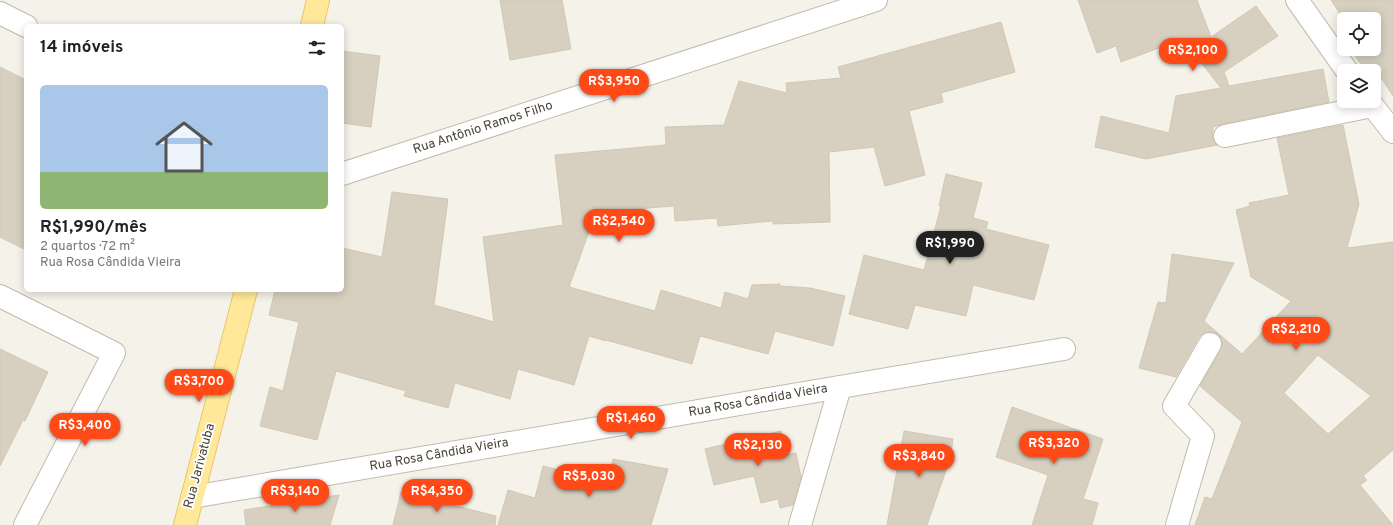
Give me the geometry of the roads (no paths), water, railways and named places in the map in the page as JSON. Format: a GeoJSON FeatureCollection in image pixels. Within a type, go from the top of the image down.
{"type":"FeatureCollection","features":[{"type":"Feature","properties":{"kind":"main road"},"geometry":{"type":"LineString","coordinates":[[312,24],[318,0]]}},
{"type":"Feature","properties":{"kind":"main road","name":"Rua Jarivatuba"},"geometry":{"type":"LineString","coordinates":[[185,525],[245,292]]}},
{"type":"Feature","properties":{"kind":"street","name":"Rua Antônio Ramos Filho"},"geometry":{"type":"LineString","coordinates":[[344,173],[876,0]]}},
{"type":"Feature","properties":{"kind":"street"},"geometry":{"type":"LineString","coordinates":[[1297,0],[1342,64]]}},
{"type":"Feature","properties":{"kind":"street"},"geometry":{"type":"LineString","coordinates":[[0,13],[24,25]]}},
{"type":"Feature","properties":{"kind":"street"},"geometry":{"type":"LineString","coordinates":[[1225,136],[1352,108]]}},
{"type":"Feature","properties":{"kind":"street"},"geometry":{"type":"LineString","coordinates":[[1373,108],[1393,132]]}},
{"type":"Feature","properties":{"kind":"street"},"geometry":{"type":"LineString","coordinates":[[0,296],[114,352],[25,525]]}},
{"type":"Feature","properties":{"kind":"street"},"geometry":{"type":"LineString","coordinates":[[1177,525],[1203,436],[1174,406],[1210,344]]}},
{"type":"Feature","properties":{"kind":"street","name":"Rua Rosa Cândida Vieira"},"geometry":{"type":"LineString","coordinates":[[192,497],[1064,349]]}},
{"type":"Feature","properties":{"kind":"street"},"geometry":{"type":"LineString","coordinates":[[800,525],[840,387]]}}]}
